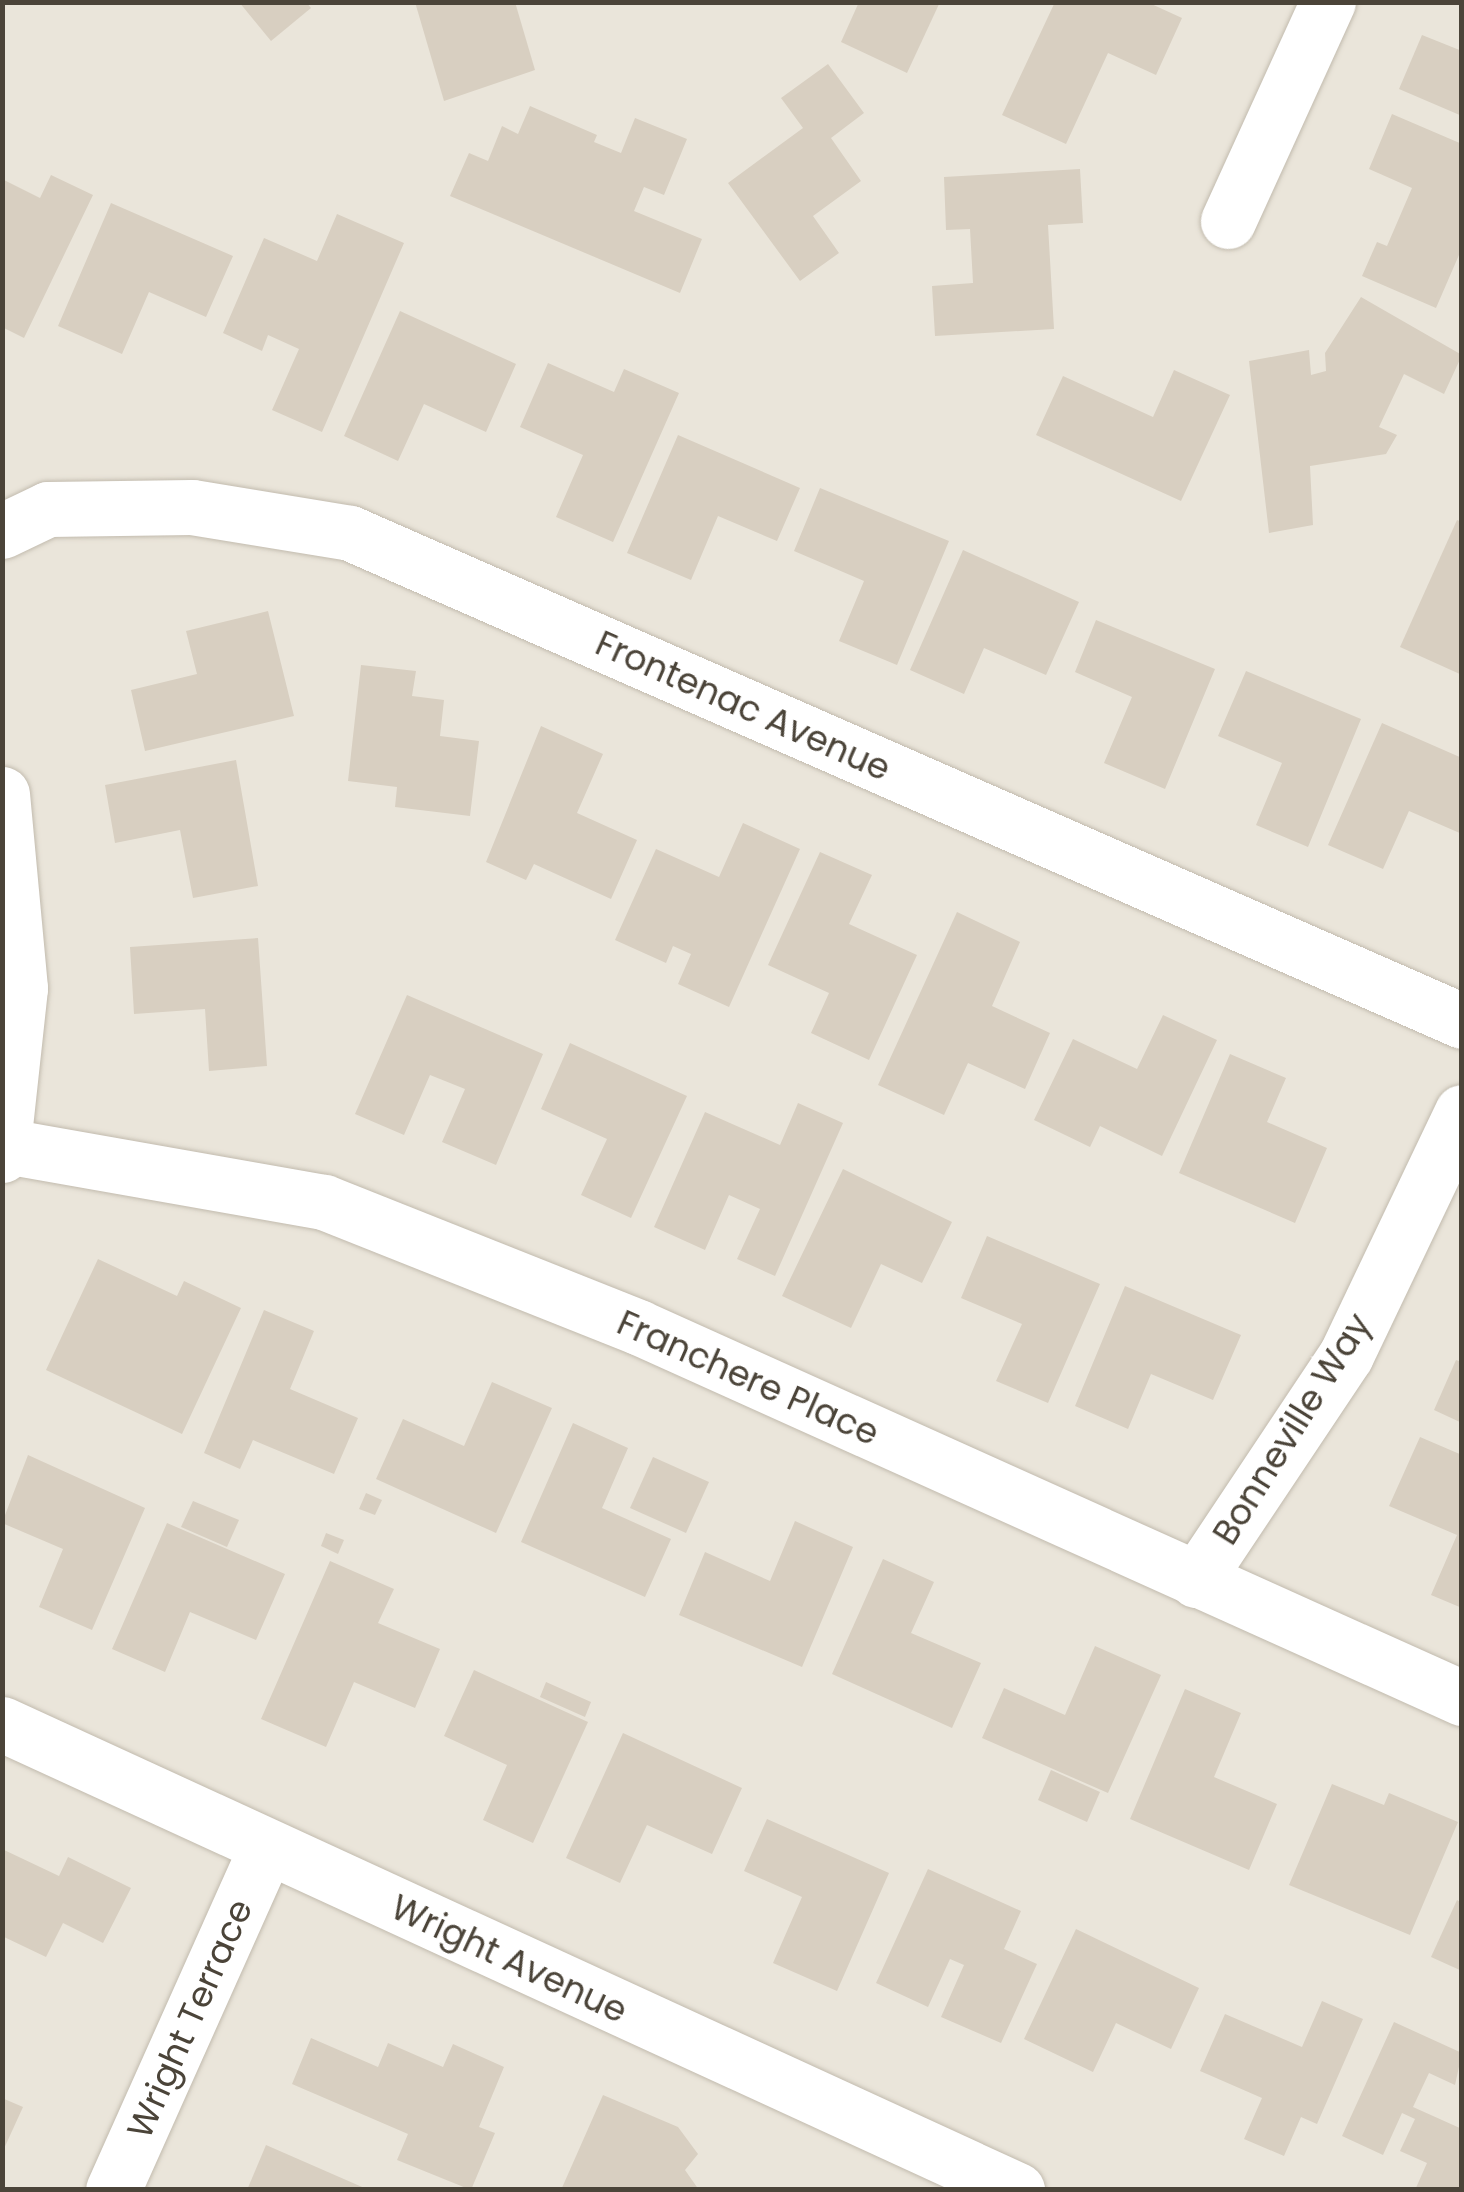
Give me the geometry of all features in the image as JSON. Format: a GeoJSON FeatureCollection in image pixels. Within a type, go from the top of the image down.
{"type":"FeatureCollection","features":[{"type":"Feature","properties":{"kind":"street"},"geometry":{"type":"LineString","coordinates":[[1228,220],[1328,2]]}},
{"type":"Feature","properties":{"kind":"street","name":"Frontenac Avenue"},"geometry":{"type":"LineString","coordinates":[[2,532],[48,509],[192,506],[350,533],[1462,1021]]}},
{"type":"Feature","properties":{"kind":"street"},"geometry":{"type":"LineString","coordinates":[[2,794],[20,988],[4,1151]]}},
{"type":"Feature","properties":{"kind":"street","name":"Bonneville Way"},"geometry":{"type":"LineString","coordinates":[[1196,1580],[1346,1355],[1462,1112]]}},
{"type":"Feature","properties":{"kind":"street","name":"Franchere Place"},"geometry":{"type":"LineString","coordinates":[[4,1151],[324,1202],[638,1327],[1462,1698]]}},
{"type":"Feature","properties":{"kind":"street","name":"Wright Avenue"},"geometry":{"type":"LineString","coordinates":[[2,1724],[266,1848],[926,2172],[1018,2190]]}},
{"type":"Feature","properties":{"kind":"street","name":"Wright Terrace"},"geometry":{"type":"LineString","coordinates":[[114,2190],[266,1848]]}},
{"type":"Feature","properties":{"kind":"shaded area"},"geometry":{"type":"Polygon","coordinates":[[[3,3],[1461,3],[1461,2189],[3,2189],[3,3]]]}},
{"type":"Feature","properties":{"kind":"building"},"geometry":{"type":"Polygon","coordinates":[[[239,2],[306,2],[311,8],[271,41],[239,2]]]}},
{"type":"Feature","properties":{"kind":"building"},"geometry":{"type":"Polygon","coordinates":[[[415,2],[515,2],[535,70],[444,101],[415,2]]]}},
{"type":"Feature","properties":{"kind":"building"},"geometry":{"type":"Polygon","coordinates":[[[859,2],[940,2],[907,73],[841,42],[859,2]]]}},
{"type":"Feature","properties":{"kind":"building"},"geometry":{"type":"Polygon","coordinates":[[[1055,2],[1147,2],[1182,18],[1156,75],[1108,53],[1066,144],[1002,115],[1055,2]]]}},
{"type":"Feature","properties":{"kind":"building"},"geometry":{"type":"Polygon","coordinates":[[[1422,35],[1462,51],[1462,116],[1399,89],[1422,35]]]}},
{"type":"Feature","properties":{"kind":"building"},"geometry":{"type":"Polygon","coordinates":[[[828,64],[864,113],[831,138],[861,181],[813,216],[839,253],[800,281],[728,183],[803,128],[781,98],[828,64]]]}},
{"type":"Feature","properties":{"kind":"building"},"geometry":{"type":"Polygon","coordinates":[[[530,106],[597,135],[594,142],[621,153],[635,118],[687,139],[664,195],[644,187],[634,211],[702,239],[680,293],[450,196],[469,153],[488,161],[502,126],[518,134],[530,106]]]}},
{"type":"Feature","properties":{"kind":"building"},"geometry":{"type":"Polygon","coordinates":[[[1392,114],[1462,144],[1462,248],[1436,308],[1362,276],[1377,242],[1387,246],[1412,188],[1369,169],[1392,114]]]}},
{"type":"Feature","properties":{"kind":"building"},"geometry":{"type":"Polygon","coordinates":[[[1080,169],[1083,223],[1048,225],[1054,329],[935,336],[932,286],[973,283],[970,229],[946,230],[944,177],[1080,169]]]}},
{"type":"Feature","properties":{"kind":"building"},"geometry":{"type":"Polygon","coordinates":[[[51,175],[93,195],[24,338],[2,327],[2,179],[40,198],[51,175]]]}},
{"type":"Feature","properties":{"kind":"building"},"geometry":{"type":"Polygon","coordinates":[[[111,203],[233,256],[206,317],[149,292],[122,354],[58,326],[111,203]]]}},
{"type":"Feature","properties":{"kind":"building"},"geometry":{"type":"Polygon","coordinates":[[[337,214],[404,243],[322,432],[272,410],[299,349],[268,335],[262,351],[223,333],[264,238],[317,261],[337,214]]]}},
{"type":"Feature","properties":{"kind":"building"},"geometry":{"type":"Polygon","coordinates":[[[1361,297],[1462,355],[1444,394],[1404,374],[1379,427],[1397,435],[1386,454],[1310,466],[1313,525],[1269,533],[1249,361],[1309,350],[1311,375],[1326,371],[1325,353],[1361,297]]]}},
{"type":"Feature","properties":{"kind":"building"},"geometry":{"type":"Polygon","coordinates":[[[400,311],[516,364],[486,432],[424,404],[398,461],[344,436],[400,311]]]}},
{"type":"Feature","properties":{"kind":"building"},"geometry":{"type":"Polygon","coordinates":[[[548,363],[614,392],[624,369],[679,393],[613,542],[556,517],[583,455],[520,427],[548,363]]]}},
{"type":"Feature","properties":{"kind":"building"},"geometry":{"type":"Polygon","coordinates":[[[1174,370],[1230,395],[1181,501],[1036,435],[1063,376],[1153,417],[1174,370]]]}},
{"type":"Feature","properties":{"kind":"building"},"geometry":{"type":"Polygon","coordinates":[[[678,435],[800,488],[777,541],[718,516],[691,580],[627,553],[678,435]]]}},
{"type":"Feature","properties":{"kind":"building"},"geometry":{"type":"Polygon","coordinates":[[[820,488],[949,541],[897,665],[839,641],[864,581],[794,551],[820,488]]]}},
{"type":"Feature","properties":{"kind":"building"},"geometry":{"type":"Polygon","coordinates":[[[1457,520],[1462,522],[1462,675],[1400,647],[1457,520]]]}},
{"type":"Feature","properties":{"kind":"building"},"geometry":{"type":"Polygon","coordinates":[[[963,550],[1079,602],[1046,675],[984,648],[964,694],[910,670],[963,550]]]}},
{"type":"Feature","properties":{"kind":"building"},"geometry":{"type":"Polygon","coordinates":[[[268,611],[294,716],[145,751],[131,690],[197,674],[186,631],[268,611]]]}},
{"type":"Feature","properties":{"kind":"building"},"geometry":{"type":"Polygon","coordinates":[[[1096,620],[1215,669],[1165,789],[1104,763],[1132,697],[1075,672],[1096,620]]]}},
{"type":"Feature","properties":{"kind":"building"},"geometry":{"type":"Polygon","coordinates":[[[361,665],[416,671],[412,696],[444,700],[440,736],[479,741],[470,816],[395,807],[397,787],[348,781],[361,665]]]}},
{"type":"Feature","properties":{"kind":"building"},"geometry":{"type":"Polygon","coordinates":[[[1246,671],[1361,719],[1308,847],[1256,825],[1282,763],[1218,736],[1246,671]]]}},
{"type":"Feature","properties":{"kind":"building"},"geometry":{"type":"Polygon","coordinates":[[[1382,723],[1462,758],[1462,834],[1409,811],[1383,869],[1328,845],[1382,723]]]}},
{"type":"Feature","properties":{"kind":"building"},"geometry":{"type":"Polygon","coordinates":[[[541,726],[603,754],[577,813],[637,840],[611,899],[534,864],[526,880],[486,862],[541,726]]]}},
{"type":"Feature","properties":{"kind":"building"},"geometry":{"type":"Polygon","coordinates":[[[236,760],[258,886],[193,898],[180,830],[115,843],[105,785],[236,760]]]}},
{"type":"Feature","properties":{"kind":"building"},"geometry":{"type":"Polygon","coordinates":[[[743,823],[800,849],[729,1007],[678,984],[691,954],[673,946],[666,963],[615,940],[656,849],[719,877],[743,823]]]}},
{"type":"Feature","properties":{"kind":"building"},"geometry":{"type":"Polygon","coordinates":[[[820,852],[872,875],[849,924],[917,955],[869,1060],[811,1033],[829,993],[768,965],[820,852]]]}},
{"type":"Feature","properties":{"kind":"building"},"geometry":{"type":"Polygon","coordinates":[[[957,912],[1020,942],[992,1006],[1050,1033],[1025,1089],[968,1063],[944,1115],[878,1085],[957,912]]]}},
{"type":"Feature","properties":{"kind":"building"},"geometry":{"type":"Polygon","coordinates":[[[258,938],[267,1066],[209,1071],[205,1009],[134,1014],[130,947],[258,938]]]}},
{"type":"Feature","properties":{"kind":"building"},"geometry":{"type":"Polygon","coordinates":[[[407,995],[543,1054],[496,1165],[442,1142],[465,1089],[430,1075],[404,1135],[355,1114],[407,995]]]}},
{"type":"Feature","properties":{"kind":"building"},"geometry":{"type":"Polygon","coordinates":[[[1163,1015],[1217,1040],[1162,1156],[1100,1126],[1090,1147],[1034,1120],[1073,1039],[1137,1069],[1163,1015]]]}},
{"type":"Feature","properties":{"kind":"building"},"geometry":{"type":"Polygon","coordinates":[[[570,1043],[687,1096],[631,1218],[581,1195],[607,1139],[541,1109],[570,1043]]]}},
{"type":"Feature","properties":{"kind":"building"},"geometry":{"type":"Polygon","coordinates":[[[1230,1054],[1286,1078],[1267,1122],[1327,1148],[1295,1223],[1179,1173],[1230,1054]]]}},
{"type":"Feature","properties":{"kind":"building"},"geometry":{"type":"Polygon","coordinates":[[[798,1103],[843,1123],[775,1276],[737,1259],[760,1209],[729,1195],[705,1250],[654,1227],[705,1112],[780,1145],[798,1103]]]}},
{"type":"Feature","properties":{"kind":"building"},"geometry":{"type":"Polygon","coordinates":[[[843,1169],[952,1222],[922,1283],[881,1264],[851,1328],[782,1296],[843,1169]]]}},
{"type":"Feature","properties":{"kind":"building"},"geometry":{"type":"Polygon","coordinates":[[[987,1236],[1100,1284],[1048,1403],[996,1381],[1022,1324],[961,1298],[987,1236]]]}},
{"type":"Feature","properties":{"kind":"building"},"geometry":{"type":"Polygon","coordinates":[[[98,1259],[177,1296],[184,1281],[241,1308],[182,1434],[46,1370],[98,1259]]]}},
{"type":"Feature","properties":{"kind":"building"},"geometry":{"type":"Polygon","coordinates":[[[1125,1286],[1241,1335],[1213,1400],[1151,1374],[1128,1429],[1075,1406],[1125,1286]]]}},
{"type":"Feature","properties":{"kind":"building"},"geometry":{"type":"Polygon","coordinates":[[[264,1310],[314,1331],[290,1389],[358,1418],[334,1474],[253,1440],[240,1469],[204,1453],[264,1310]]]}},
{"type":"Feature","properties":{"kind":"building"},"geometry":{"type":"Polygon","coordinates":[[[1456,1360],[1462,1362],[1462,1423],[1434,1410],[1456,1360]]]}},
{"type":"Feature","properties":{"kind":"building"},"geometry":{"type":"Polygon","coordinates":[[[492,1382],[552,1408],[496,1533],[376,1479],[403,1419],[464,1446],[492,1382]]]}},
{"type":"Feature","properties":{"kind":"building"},"geometry":{"type":"Polygon","coordinates":[[[573,1423],[628,1448],[602,1508],[671,1539],[645,1597],[521,1542],[573,1423]]]}},
{"type":"Feature","properties":{"kind":"building"},"geometry":{"type":"Polygon","coordinates":[[[1420,1437],[1462,1455],[1462,1608],[1431,1595],[1457,1535],[1389,1506],[1420,1437]]]}},
{"type":"Feature","properties":{"kind":"building"},"geometry":{"type":"Polygon","coordinates":[[[28,1455],[145,1508],[92,1630],[39,1607],[63,1549],[2,1523],[28,1455]]]}},
{"type":"Feature","properties":{"kind":"building"},"geometry":{"type":"Polygon","coordinates":[[[653,1457],[709,1482],[686,1533],[630,1508],[653,1457]]]}},
{"type":"Feature","properties":{"kind":"building"},"geometry":{"type":"Polygon","coordinates":[[[366,1493],[382,1500],[375,1515],[359,1509],[366,1493]]]}},
{"type":"Feature","properties":{"kind":"building"},"geometry":{"type":"Polygon","coordinates":[[[193,1501],[239,1520],[227,1547],[181,1527],[193,1501]]]}},
{"type":"Feature","properties":{"kind":"building"},"geometry":{"type":"Polygon","coordinates":[[[795,1521],[853,1547],[802,1667],[679,1615],[705,1552],[770,1581],[795,1521]]]}},
{"type":"Feature","properties":{"kind":"building"},"geometry":{"type":"Polygon","coordinates":[[[167,1523],[285,1574],[256,1640],[190,1612],[165,1672],[112,1649],[167,1523]]]}},
{"type":"Feature","properties":{"kind":"building"},"geometry":{"type":"Polygon","coordinates":[[[326,1533],[344,1540],[338,1554],[321,1546],[326,1533]]]}},
{"type":"Feature","properties":{"kind":"building"},"geometry":{"type":"Polygon","coordinates":[[[883,1559],[934,1582],[911,1633],[981,1663],[952,1728],[832,1674],[883,1559]]]}},
{"type":"Feature","properties":{"kind":"building"},"geometry":{"type":"Polygon","coordinates":[[[330,1561],[394,1589],[378,1623],[440,1649],[415,1708],[354,1682],[326,1747],[261,1719],[330,1561]]]}},
{"type":"Feature","properties":{"kind":"building"},"geometry":{"type":"Polygon","coordinates":[[[1095,1646],[1161,1675],[1108,1793],[982,1738],[1004,1688],[1065,1715],[1095,1646]]]}},
{"type":"Feature","properties":{"kind":"building"},"geometry":{"type":"Polygon","coordinates":[[[474,1670],[588,1722],[533,1843],[483,1820],[507,1765],[444,1736],[474,1670]]]}},
{"type":"Feature","properties":{"kind":"building"},"geometry":{"type":"Polygon","coordinates":[[[546,1682],[591,1702],[585,1717],[540,1697],[546,1682]]]}},
{"type":"Feature","properties":{"kind":"building"},"geometry":{"type":"Polygon","coordinates":[[[1185,1689],[1241,1713],[1214,1777],[1277,1804],[1249,1870],[1130,1819],[1185,1689]]]}},
{"type":"Feature","properties":{"kind":"building"},"geometry":{"type":"Polygon","coordinates":[[[623,1733],[742,1788],[712,1854],[647,1825],[620,1883],[566,1858],[623,1733]]]}},
{"type":"Feature","properties":{"kind":"building"},"geometry":{"type":"Polygon","coordinates":[[[1051,1770],[1100,1792],[1087,1822],[1038,1800],[1051,1770]]]}},
{"type":"Feature","properties":{"kind":"building"},"geometry":{"type":"Polygon","coordinates":[[[1332,1784],[1384,1805],[1389,1793],[1458,1822],[1410,1935],[1289,1885],[1332,1784]]]}},
{"type":"Feature","properties":{"kind":"building"},"geometry":{"type":"Polygon","coordinates":[[[767,1819],[889,1873],[837,1991],[773,1963],[802,1897],[744,1871],[767,1819]]]}},
{"type":"Feature","properties":{"kind":"building"},"geometry":{"type":"Polygon","coordinates":[[[2,1849],[59,1876],[68,1857],[131,1888],[103,1943],[63,1923],[46,1957],[2,1936],[2,1849]]]}},
{"type":"Feature","properties":{"kind":"building"},"geometry":{"type":"Polygon","coordinates":[[[928,1869],[1021,1911],[1004,1949],[1037,1964],[1001,2043],[941,2017],[964,1965],[950,1959],[928,2007],[876,1983],[928,1869]]]}},
{"type":"Feature","properties":{"kind":"building"},"geometry":{"type":"Polygon","coordinates":[[[1457,1900],[1462,1903],[1462,1971],[1431,1957],[1457,1900]]]}},
{"type":"Feature","properties":{"kind":"building"},"geometry":{"type":"Polygon","coordinates":[[[1076,1929],[1199,1988],[1171,2049],[1116,2023],[1093,2072],[1024,2039],[1076,1929]]]}},
{"type":"Feature","properties":{"kind":"building"},"geometry":{"type":"Polygon","coordinates":[[[1322,2001],[1363,2019],[1317,2124],[1301,2117],[1284,2156],[1244,2139],[1262,2098],[1200,2071],[1225,2014],[1302,2047],[1322,2001]]]}},
{"type":"Feature","properties":{"kind":"building"},"geometry":{"type":"Polygon","coordinates":[[[1394,2022],[1462,2053],[1455,2085],[1429,2073],[1413,2107],[1462,2129],[1462,2190],[1415,2190],[1427,2163],[1400,2151],[1415,2119],[1402,2113],[1383,2155],[1342,2136],[1394,2022]]]}},
{"type":"Feature","properties":{"kind":"building"},"geometry":{"type":"Polygon","coordinates":[[[311,2038],[378,2067],[388,2043],[443,2067],[453,2044],[504,2067],[479,2127],[495,2133],[471,2190],[397,2160],[408,2134],[292,2084],[311,2038]]]}},
{"type":"Feature","properties":{"kind":"building"},"geometry":{"type":"Polygon","coordinates":[[[603,2095],[678,2127],[698,2154],[685,2170],[699,2190],[561,2190],[603,2095]]]}},
{"type":"Feature","properties":{"kind":"building"},"geometry":{"type":"Polygon","coordinates":[[[2,2098],[23,2107],[2,2153],[2,2098]]]}},
{"type":"Feature","properties":{"kind":"building"},"geometry":{"type":"Polygon","coordinates":[[[266,2145],[369,2190],[247,2190],[266,2145]]]}}]}
